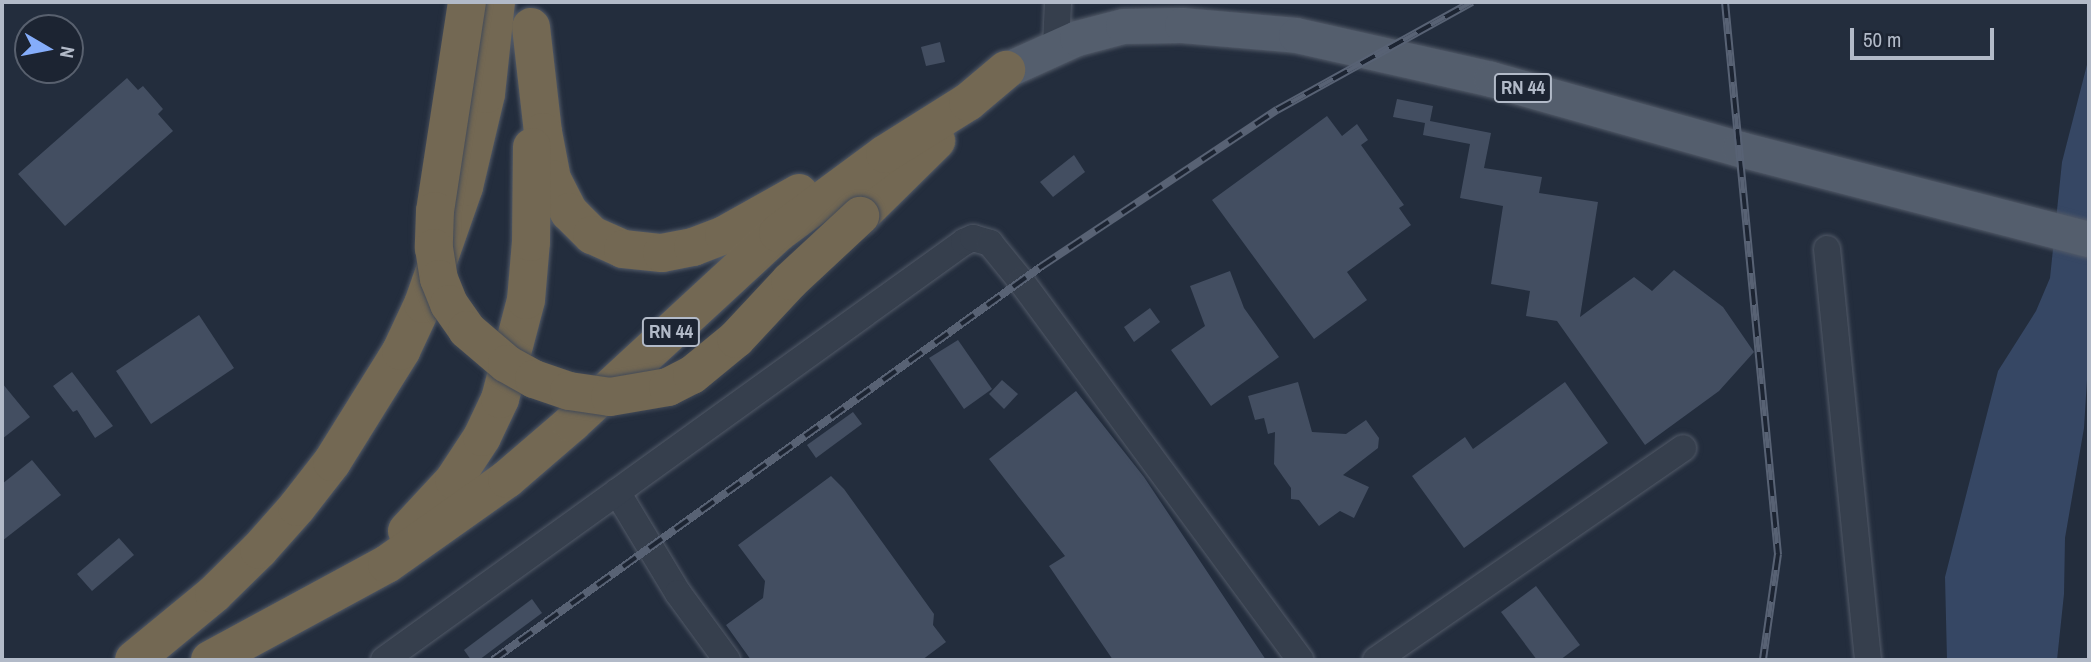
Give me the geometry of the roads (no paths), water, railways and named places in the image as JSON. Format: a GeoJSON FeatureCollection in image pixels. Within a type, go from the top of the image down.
{"type":"FeatureCollection","features":[{"type":"Feature","properties":{"kind":"highway"},"geometry":{"type":"LineString","coordinates":[[467,2],[435,211],[434,248],[438,269],[449,303],[467,330],[507,364],[534,379],[569,391],[610,397],[668,387],[692,375],[736,339],[790,281],[954,122],[968,102]]}},
{"type":"Feature","properties":{"kind":"highway"},"geometry":{"type":"LineString","coordinates":[[134,660],[214,594],[267,542],[332,462],[401,351],[423,304],[468,174],[486,94],[496,2]]}},
{"type":"Feature","properties":{"kind":"highway"},"geometry":{"type":"LineString","coordinates":[[531,15],[552,179],[569,212],[592,235],[623,249],[662,253],[693,247],[724,235],[1006,70]]}},
{"type":"Feature","properties":{"kind":"highway"},"geometry":{"type":"LineString","coordinates":[[335,590],[383,555],[427,511],[468,458],[500,399],[526,300],[531,242],[531,15]]}},
{"type":"Feature","properties":{"kind":"highway","name":"RN 44"},"geometry":{"type":"LineString","coordinates":[[210,660],[387,564],[507,479],[572,424],[778,233],[885,154],[968,102],[1006,70]]}},
{"type":"Feature","properties":{"kind":"main road","name":"RN 44"},"geometry":{"type":"LineString","coordinates":[[1006,70],[1102,30],[1147,24],[1296,36],[1491,79],[2037,228],[2089,239]]}},
{"type":"Feature","properties":{"kind":"lane"},"geometry":{"type":"LineString","coordinates":[[1056,47],[1058,2]]}},
{"type":"Feature","properties":{"kind":"lane"},"geometry":{"type":"LineString","coordinates":[[384,660],[964,242],[981,239],[996,249],[1021,281],[1300,660]]}},
{"type":"Feature","properties":{"kind":"lane"},"geometry":{"type":"LineString","coordinates":[[1828,249],[1868,660]]}},
{"type":"Feature","properties":{"kind":"lane"},"geometry":{"type":"LineString","coordinates":[[1377,660],[1683,448]]}},
{"type":"Feature","properties":{"kind":"lane"},"geometry":{"type":"LineString","coordinates":[[617,492],[678,593],[727,660]]}},
{"type":"Feature","properties":{"kind":"water"},"geometry":{"type":"Polygon","coordinates":[[[2089,57],[2089,348],[2084,428],[2065,538],[2064,594],[2057,660],[1947,660],[1945,577],[1998,371],[2036,311],[2050,278],[2062,162],[2089,57]]]}},
{"type":"Feature","properties":{"kind":"railway"},"geometry":{"type":"LineString","coordinates":[[493,660],[1042,266],[1277,110],[1472,2]]}},
{"type":"Feature","properties":{"kind":"railway"},"geometry":{"type":"LineString","coordinates":[[1725,2],[1778,554],[1763,660]]}}]}
